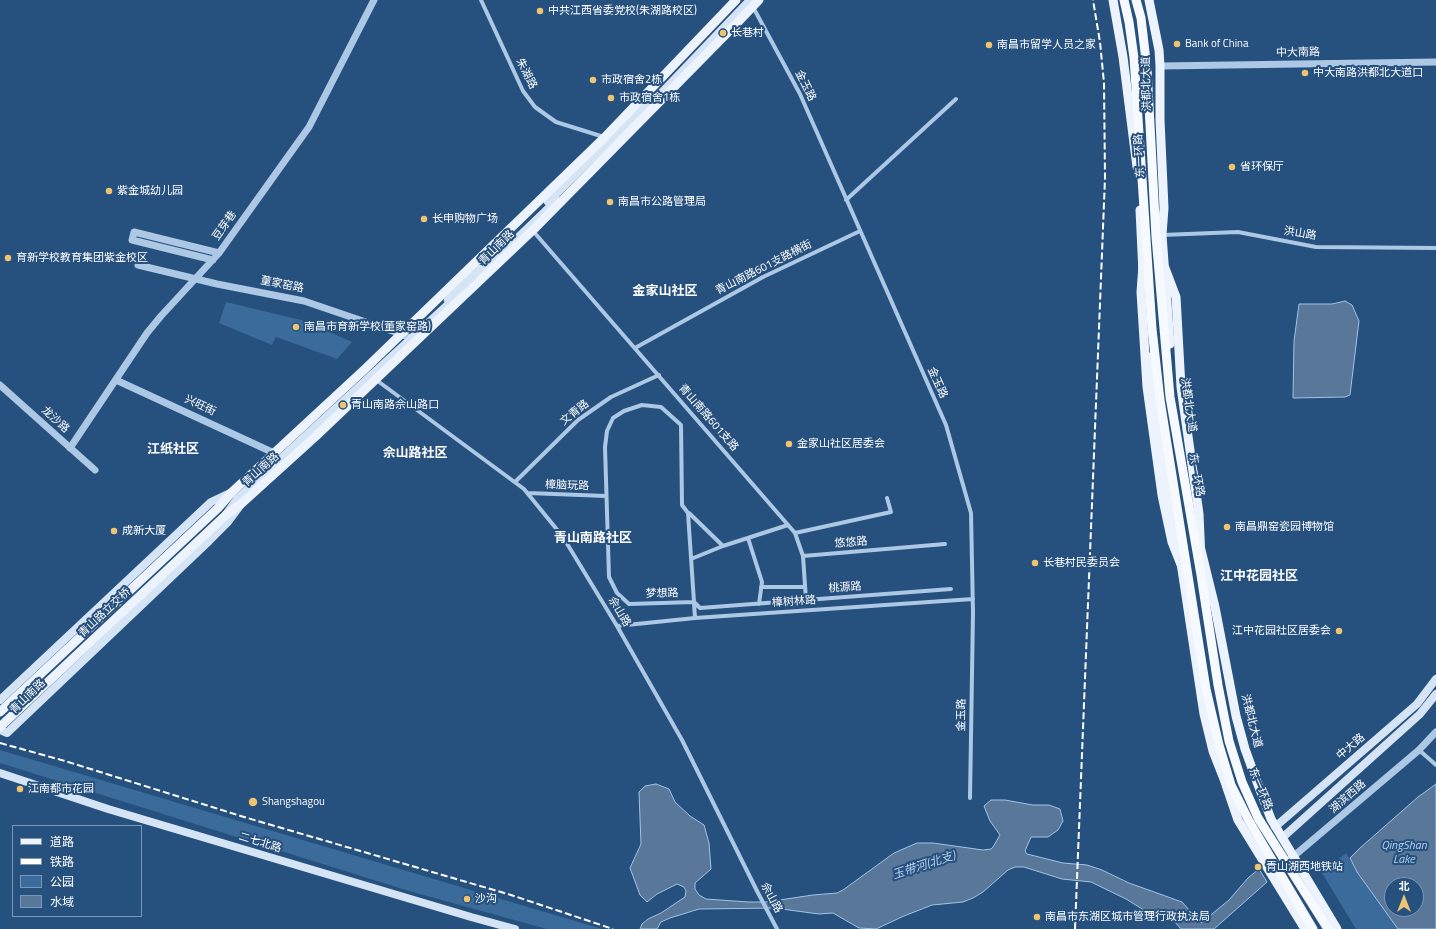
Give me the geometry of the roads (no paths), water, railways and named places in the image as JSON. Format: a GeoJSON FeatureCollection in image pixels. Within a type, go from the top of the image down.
{"type":"FeatureCollection","features":[{"type":"Feature","properties":{"kind":"highway","name":"东一环路"},"geometry":{"type":"LineString","coordinates":[[1124,0],[1134,58],[1152,329],[1160,400],[1206,690],[1219,745],[1231,785],[1249,821],[1313,929]]}},
{"type":"Feature","properties":{"kind":"highway","name":"东一环路"},"geometry":{"type":"LineString","coordinates":[[1136,0],[1141,18],[1147,69],[1156,237],[1170,396],[1201,575],[1218,685],[1229,741],[1242,782],[1258,818],[1328,929]]}},
{"type":"Feature","properties":{"kind":"main road","name":"青山南路"},"geometry":{"type":"LineString","coordinates":[[226,515],[241,504],[316,437],[370,374],[410,337],[736,0]]}},
{"type":"Feature","properties":{"kind":"main road","name":"洪都北大道"},"geometry":{"type":"LineString","coordinates":[[1114,0],[1137,163],[1142,266],[1153,395],[1176,530],[1204,714],[1213,751],[1238,820],[1305,929]]}},
{"type":"Feature","properties":{"kind":"main road","name":"洪都北大道"},"geometry":{"type":"LineString","coordinates":[[1149,0],[1159,50],[1160,66],[1160,120],[1164,208],[1162,235],[1170,353],[1175,406],[1199,542],[1215,608],[1236,716],[1245,749],[1275,827],[1337,929]]}},
{"type":"Feature","properties":{"kind":"main road","name":"青山南路"},"geometry":{"type":"LineString","coordinates":[[218,508],[232,492],[274,453],[370,374],[410,337],[533,230],[751,1]]}},
{"type":"Feature","properties":{"kind":"main road"},"geometry":{"type":"LineString","coordinates":[[410,337],[466,288],[584,174],[751,1]]}},
{"type":"Feature","properties":{"kind":"main road"},"geometry":{"type":"LineString","coordinates":[[1142,266],[1141,292],[1147,387],[1162,495],[1172,542],[1189,583]]}},
{"type":"Feature","properties":{"kind":"main road"},"geometry":{"type":"LineString","coordinates":[[1165,268],[1176,297],[1181,387],[1199,514],[1201,575]]}},
{"type":"Feature","properties":{"kind":"main road"},"geometry":{"type":"LineString","coordinates":[[218,508],[234,496],[370,374]]}},
{"type":"Feature","properties":{"kind":"main road"},"geometry":{"type":"LineString","coordinates":[[226,515],[237,499],[370,374]]}},
{"type":"Feature","properties":{"kind":"main road","name":"青山南路"},"geometry":{"type":"LineString","coordinates":[[0,700],[211,502],[232,492]]}},
{"type":"Feature","properties":{"kind":"main road","name":"青山南路"},"geometry":{"type":"LineString","coordinates":[[0,730],[7,733],[209,541],[227,523],[241,504]]}},
{"type":"Feature","properties":{"kind":"main road","name":"青山路立交桥"},"geometry":{"type":"LineString","coordinates":[[0,712],[218,508]]}},
{"type":"Feature","properties":{"kind":"main road","name":"青山路立交桥"},"geometry":{"type":"LineString","coordinates":[[0,727],[226,515]]}},
{"type":"Feature","properties":{"kind":"main road","name":"中大路"},"geometry":{"type":"LineString","coordinates":[[1275,827],[1417,704],[1436,679]]}},
{"type":"Feature","properties":{"kind":"main road","name":"中大路"},"geometry":{"type":"LineString","coordinates":[[1282,838],[1420,714],[1436,694]]}},
{"type":"Feature","properties":{"kind":"main road","name":"二七北路"},"geometry":{"type":"LineString","coordinates":[[0,774],[108,809],[515,929]]}},
{"type":"Feature","properties":{"kind":"street","name":"豆芽巷"},"geometry":{"type":"LineString","coordinates":[[70,448],[147,333],[219,253],[309,127],[374,0]]}},
{"type":"Feature","properties":{"kind":"street","name":"朱湖路"},"geometry":{"type":"LineString","coordinates":[[482,0],[523,91],[535,107],[556,122],[604,138]]}},
{"type":"Feature","properties":{"kind":"street","name":"金玉路"},"geometry":{"type":"LineString","coordinates":[[751,1],[800,94],[946,425],[971,513],[972,599],[970,798]]}},
{"type":"Feature","properties":{"kind":"street","name":"中大南路"},"geometry":{"type":"LineString","coordinates":[[1160,66],[1436,62]]}},
{"type":"Feature","properties":{"kind":"street"},"geometry":{"type":"LineString","coordinates":[[846,200],[956,99]]}},
{"type":"Feature","properties":{"kind":"street","name":"青山南路601支路"},"geometry":{"type":"LineString","coordinates":[[533,230],[795,533]]}},
{"type":"Feature","properties":{"kind":"street","name":"青山南路601支路横街"},"geometry":{"type":"LineString","coordinates":[[635,348],[762,277],[860,231]]}},
{"type":"Feature","properties":{"kind":"street"},"geometry":{"type":"LineString","coordinates":[[213,260],[132,240],[134,232],[219,253]]}},
{"type":"Feature","properties":{"kind":"street","name":"洪山路"},"geometry":{"type":"LineString","coordinates":[[1162,235],[1238,232],[1316,247],[1436,248]]}},
{"type":"Feature","properties":{"kind":"street","name":"董家窑路"},"geometry":{"type":"LineString","coordinates":[[138,265],[217,284],[304,300],[410,337]]}},
{"type":"Feature","properties":{"kind":"street","name":"佘山路"},"geometry":{"type":"LineString","coordinates":[[370,374],[515,482],[528,493],[563,537],[617,626],[682,740],[777,929]]}},
{"type":"Feature","properties":{"kind":"street","name":"文青路"},"geometry":{"type":"LineString","coordinates":[[515,482],[578,420],[611,397],[659,375]]}},
{"type":"Feature","properties":{"kind":"street","name":"兴旺街"},"geometry":{"type":"LineString","coordinates":[[116,380],[274,453]]}},
{"type":"Feature","properties":{"kind":"street","name":"龙沙路"},"geometry":{"type":"LineString","coordinates":[[0,385],[95,470]]}},
{"type":"Feature","properties":{"kind":"street","name":"梦想路"},"geometry":{"type":"LineString","coordinates":[[642,405],[660,407],[681,424],[682,505],[688,513],[694,602],[629,604],[617,593],[608,577],[605,447],[607,431],[613,418],[624,411],[642,405]]}},
{"type":"Feature","properties":{"kind":"street","name":"樟脑玩路"},"geometry":{"type":"LineString","coordinates":[[528,493],[606,496]]}},
{"type":"Feature","properties":{"kind":"street"},"geometry":{"type":"LineString","coordinates":[[806,600],[803,556],[795,533],[891,512],[887,498]]}},
{"type":"Feature","properties":{"kind":"street"},"geometry":{"type":"LineString","coordinates":[[688,513],[723,546]]}},
{"type":"Feature","properties":{"kind":"street"},"geometry":{"type":"LineString","coordinates":[[691,559],[723,546],[788,525]]}},
{"type":"Feature","properties":{"kind":"street"},"geometry":{"type":"LineString","coordinates":[[748,538],[762,582],[759,604]]}},
{"type":"Feature","properties":{"kind":"street","name":"悠悠路"},"geometry":{"type":"LineString","coordinates":[[803,556],[945,544]]}},
{"type":"Feature","properties":{"kind":"street"},"geometry":{"type":"LineString","coordinates":[[761,587],[805,587]]}},
{"type":"Feature","properties":{"kind":"street","name":"桃源路"},"geometry":{"type":"LineString","coordinates":[[694,602],[700,608],[951,589]]}},
{"type":"Feature","properties":{"kind":"street","name":"樟树林路"},"geometry":{"type":"LineString","coordinates":[[617,626],[695,618],[972,599]]}},
{"type":"Feature","properties":{"kind":"street"},"geometry":{"type":"LineString","coordinates":[[694,602],[695,618]]}},
{"type":"Feature","properties":{"kind":"street","name":"湖滨西路"},"geometry":{"type":"LineString","coordinates":[[1272,875],[1294,858],[1419,750],[1436,732]]}},
{"type":"Feature","properties":{"kind":"street"},"geometry":{"type":"LineString","coordinates":[[1419,750],[1435,764]]}},
{"type":"Feature","properties":{"kind":"water"},"geometry":{"type":"Polygon","coordinates":[[[1345,301],[1352,305],[1359,321],[1350,395],[1345,397],[1293,398],[1294,341],[1299,304],[1332,304],[1345,301]]]}},
{"type":"Feature","properties":{"kind":"water","name":"玉带河(北支)"},"geometry":{"type":"Polygon","coordinates":[[[656,784],[669,789],[675,802],[690,816],[704,825],[709,843],[711,869],[695,883],[695,889],[699,895],[706,899],[766,902],[837,893],[894,853],[917,843],[933,843],[983,850],[991,849],[1000,835],[990,821],[984,806],[991,800],[1005,800],[1033,805],[1049,805],[1060,809],[1063,821],[1058,830],[1048,837],[1031,837],[1025,851],[1027,854],[1063,863],[1087,865],[1102,870],[1129,883],[1182,902],[1201,923],[1229,900],[1248,878],[1259,869],[1267,882],[1214,929],[1181,929],[1167,913],[1147,912],[1126,899],[1091,882],[1062,879],[1024,867],[1015,867],[1008,870],[983,892],[973,898],[963,902],[932,905],[876,929],[859,928],[833,913],[819,914],[774,908],[699,909],[661,922],[657,929],[640,929],[642,924],[648,919],[661,913],[685,897],[686,891],[684,887],[677,884],[657,894],[647,902],[640,895],[630,868],[641,844],[639,792],[645,786],[656,784]]]}},
{"type":"Feature","properties":{"kind":"water","name":"QingShan Lake"},"geometry":{"type":"Polygon","coordinates":[[[1436,784],[1436,929],[1398,929],[1389,917],[1424,917],[1424,877],[1384,877],[1384,910],[1357,872],[1350,858],[1418,797],[1436,784]]]}},
{"type":"Feature","properties":{"kind":"railway"},"geometry":{"type":"LineString","coordinates":[[1075,929],[1105,178],[1104,83],[1100,42],[1093,0]]}},
{"type":"Feature","properties":{"kind":"railway"},"geometry":{"type":"LineString","coordinates":[[0,743],[65,761],[244,817],[511,895],[613,929]]}},
{"type":"Feature","properties":{"kind":"place","name":"中共江西省委党校(朱湖路校区)"},"geometry":{"type":"Point","coordinates":[540,11]}},
{"type":"Feature","properties":{"kind":"place","name":"长巷村"},"geometry":{"type":"Point","coordinates":[723,33]}},
{"type":"Feature","properties":{"kind":"place","name":"Bank of China"},"geometry":{"type":"Point","coordinates":[1177,44]}},
{"type":"Feature","properties":{"kind":"place","name":"南昌市留学人员之家"},"geometry":{"type":"Point","coordinates":[989,45]}},
{"type":"Feature","properties":{"kind":"place","name":"中大南路洪都北大道口"},"geometry":{"type":"Point","coordinates":[1305,73]}},
{"type":"Feature","properties":{"kind":"place","name":"市政宿舍2栋"},"geometry":{"type":"Point","coordinates":[593,80]}},
{"type":"Feature","properties":{"kind":"place","name":"市政宿舍1栋"},"geometry":{"type":"Point","coordinates":[611,98]}},
{"type":"Feature","properties":{"kind":"place","name":"省环保厅"},"geometry":{"type":"Point","coordinates":[1232,167]}},
{"type":"Feature","properties":{"kind":"place","name":"紫金城幼儿园"},"geometry":{"type":"Point","coordinates":[109,191]}},
{"type":"Feature","properties":{"kind":"place","name":"南昌市公路管理局"},"geometry":{"type":"Point","coordinates":[610,202]}},
{"type":"Feature","properties":{"kind":"place","name":"长申购物广场"},"geometry":{"type":"Point","coordinates":[424,219]}},
{"type":"Feature","properties":{"kind":"place","name":"育新学校教育集团紫金校区"},"geometry":{"type":"Point","coordinates":[8,258]}},
{"type":"Feature","properties":{"kind":"place","name":"南昌市育新学校(董家窑路)"},"geometry":{"type":"Point","coordinates":[296,327]}},
{"type":"Feature","properties":{"kind":"place","name":"青山南路佘山路口"},"geometry":{"type":"Point","coordinates":[343,405]}},
{"type":"Feature","properties":{"kind":"place","name":"金家山社区居委会"},"geometry":{"type":"Point","coordinates":[789,444]}},
{"type":"Feature","properties":{"kind":"place","name":"南昌鼎窑瓷园博物馆"},"geometry":{"type":"Point","coordinates":[1227,527]}},
{"type":"Feature","properties":{"kind":"place","name":"成新大厦"},"geometry":{"type":"Point","coordinates":[114,531]}},
{"type":"Feature","properties":{"kind":"place","name":"长巷村民委员会"},"geometry":{"type":"Point","coordinates":[1035,563]}},
{"type":"Feature","properties":{"kind":"place","name":"江中花园社区居委会"},"geometry":{"type":"Point","coordinates":[1339,631]}},
{"type":"Feature","properties":{"kind":"place","name":"江南都市花园"},"geometry":{"type":"Point","coordinates":[20,789]}},
{"type":"Feature","properties":{"kind":"place","name":"Shangshagou"},"geometry":{"type":"Point","coordinates":[253,802]}},
{"type":"Feature","properties":{"kind":"place","name":"青山湖西地铁站"},"geometry":{"type":"Point","coordinates":[1258,867]}},
{"type":"Feature","properties":{"kind":"place","name":"沙沟"},"geometry":{"type":"Point","coordinates":[467,899]}},
{"type":"Feature","properties":{"kind":"place","name":"南昌市东湖区城市管理行政执法局"},"geometry":{"type":"Point","coordinates":[1037,917]}},
{"type":"Feature","properties":{"kind":"district","name":"金家山社区"},"geometry":{"type":"Point","coordinates":[665,292]}},
{"type":"Feature","properties":{"kind":"district","name":"江纸社区"},"geometry":{"type":"Point","coordinates":[173,450]}},
{"type":"Feature","properties":{"kind":"district","name":"佘山路社区"},"geometry":{"type":"Point","coordinates":[415,454]}},
{"type":"Feature","properties":{"kind":"district","name":"青山南路社区"},"geometry":{"type":"Point","coordinates":[593,539]}},
{"type":"Feature","properties":{"kind":"district","name":"江中花园社区"},"geometry":{"type":"Point","coordinates":[1259,577]}}]}
